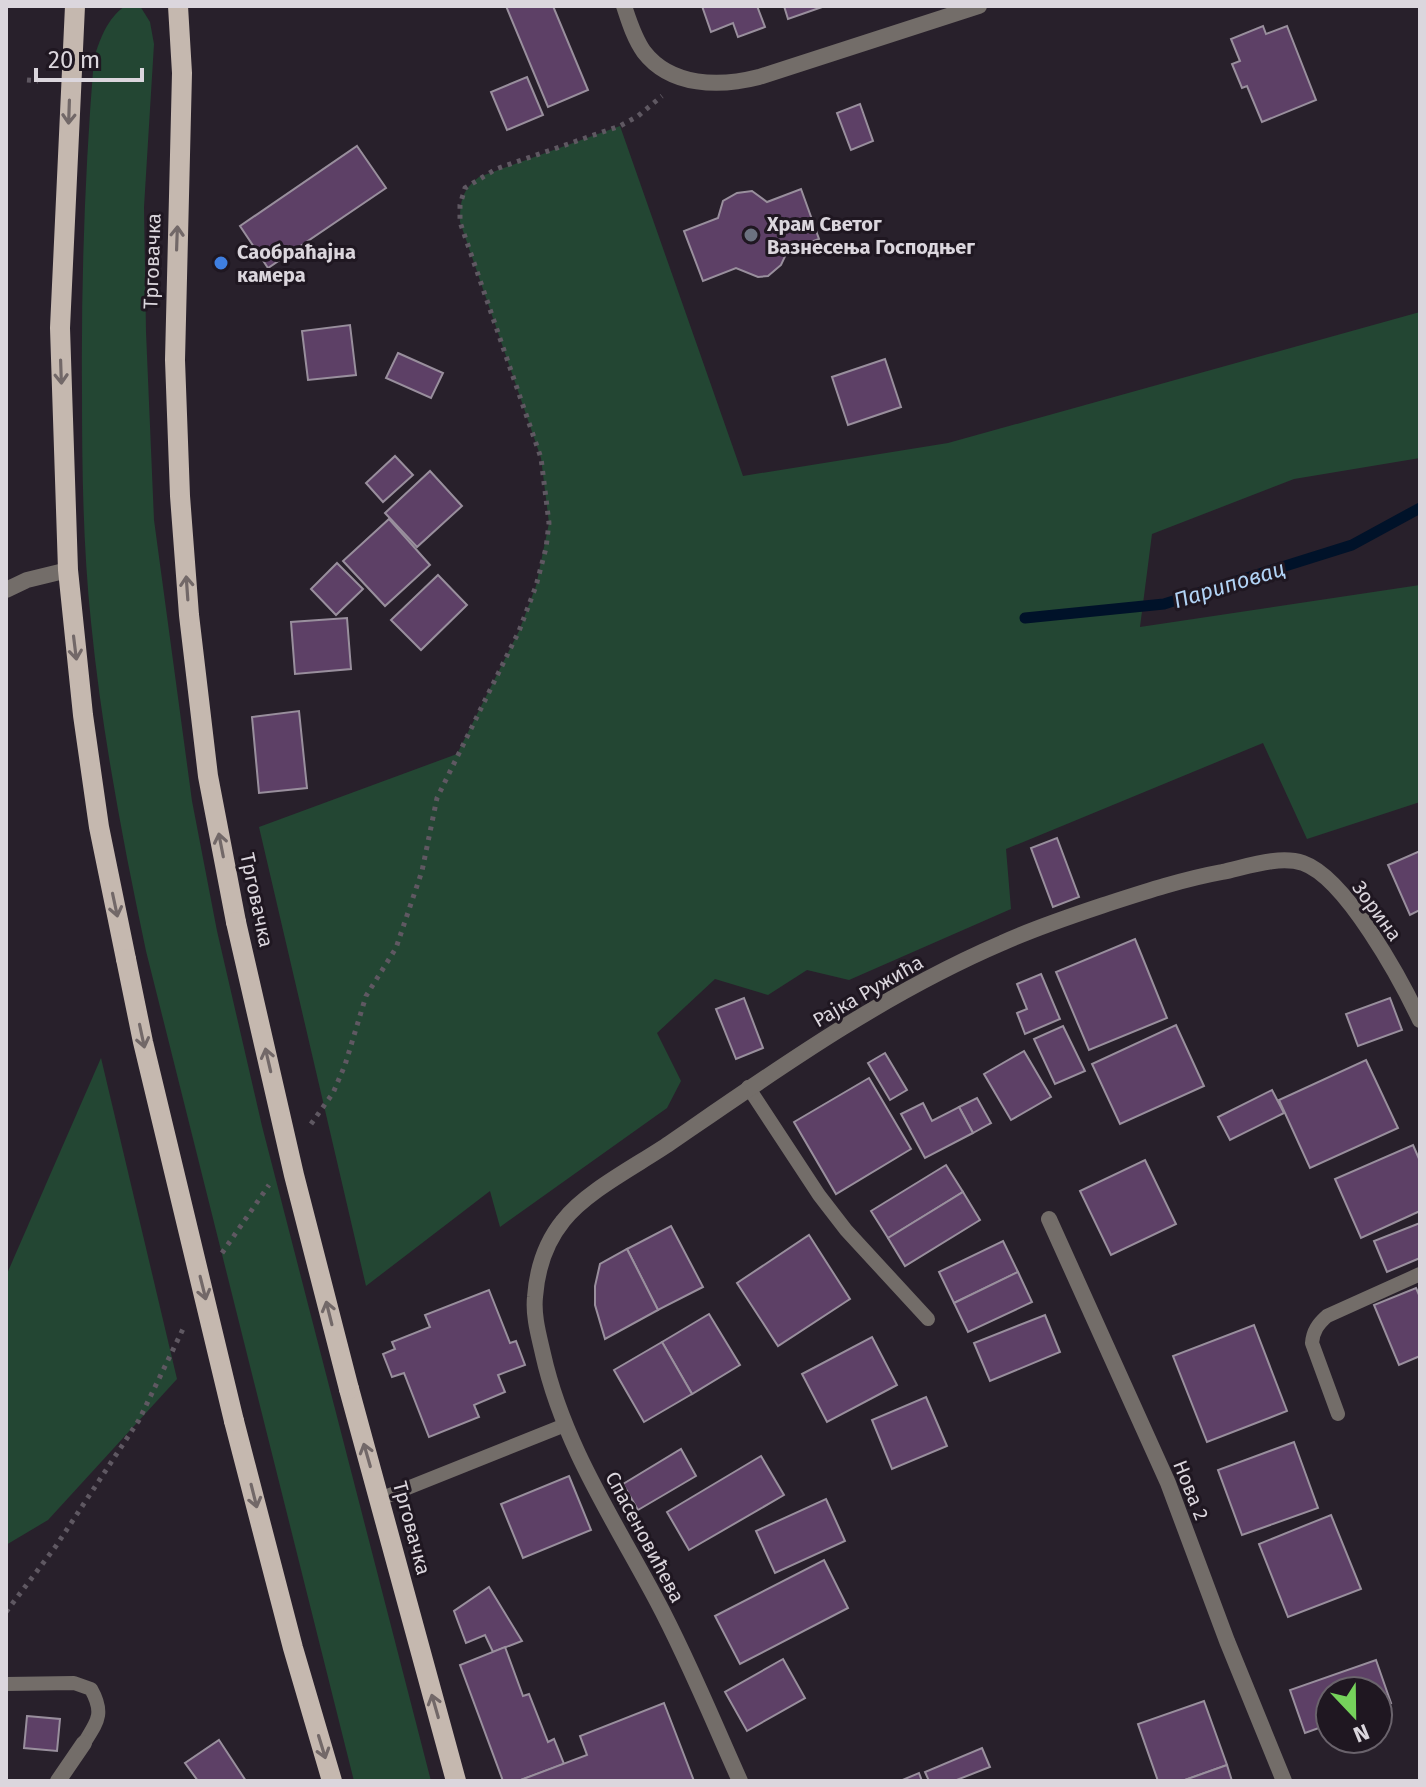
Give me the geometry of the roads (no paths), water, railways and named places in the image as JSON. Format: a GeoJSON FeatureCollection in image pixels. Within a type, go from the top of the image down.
{"type":"FeatureCollection","features":[{"type":"Feature","properties":{"kind":"main road"},"geometry":{"type":"LineString","coordinates":[[75,6],[60,328],[68,570],[73,635],[97,813],[143,1042],[234,1421],[293,1648],[332,1781]]}},
{"type":"Feature","properties":{"kind":"main road","name":"Трговачка"},"geometry":{"type":"LineString","coordinates":[[178,6],[182,73],[175,360],[180,496],[189,615],[208,776],[236,922],[294,1175],[456,1781]]}},
{"type":"Feature","properties":{"kind":"street"},"geometry":{"type":"LineString","coordinates":[[624,6],[643,50],[658,66],[684,78],[710,84],[741,82],[979,6]]}},
{"type":"Feature","properties":{"kind":"street"},"geometry":{"type":"LineString","coordinates":[[6,590],[27,580],[68,570]]}},
{"type":"Feature","properties":{"kind":"street","name":"Рајка Ружића"},"geometry":{"type":"LineString","coordinates":[[534,1305],[545,1253],[563,1221],[574,1209],[748,1087],[932,978],[999,944],[1048,924],[1203,875],[1279,861],[1302,863],[1318,872]]}},
{"type":"Feature","properties":{"kind":"street","name":"Зорина"},"geometry":{"type":"LineString","coordinates":[[1318,872],[1339,891],[1382,950],[1420,1020]]}},
{"type":"Feature","properties":{"kind":"street","name":"Нова 2"},"geometry":{"type":"LineString","coordinates":[[1049,1219],[1168,1483],[1284,1781]]}},
{"type":"Feature","properties":{"kind":"street","name":"Спасеновићева"},"geometry":{"type":"LineString","coordinates":[[534,1305],[546,1369],[565,1425],[605,1509],[686,1658],[740,1781]]}},
{"type":"Feature","properties":{"kind":"street"},"geometry":{"type":"LineString","coordinates":[[58,1781],[84,1743]]}},
{"type":"Feature","properties":{"kind":"lane"},"geometry":{"type":"LineString","coordinates":[[748,1087],[819,1195],[846,1230],[928,1319]]}},
{"type":"Feature","properties":{"kind":"lane"},"geometry":{"type":"LineString","coordinates":[[1338,1414],[1312,1343],[1318,1323],[1327,1316],[1420,1274]]}},
{"type":"Feature","properties":{"kind":"lane"},"geometry":{"type":"LineString","coordinates":[[380,1499],[565,1425]]}},
{"type":"Feature","properties":{"kind":"lane"},"geometry":{"type":"LineString","coordinates":[[6,1684],[74,1683],[91,1689],[98,1702],[99,1718],[84,1743]]}},
{"type":"Feature","properties":{"kind":"waterway","name":"Париповац"},"geometry":{"type":"LineString","coordinates":[[1025,618],[1164,604],[1352,545],[1420,508]]}},
{"type":"Feature","properties":{"kind":"place","name":"Храм Светог Вазнесења Господњег"},"geometry":{"type":"Point","coordinates":[751,235]}},
{"type":"Feature","properties":{"kind":"place","name":"Саобраћајна камера"},"geometry":{"type":"Point","coordinates":[221,263]}}]}
